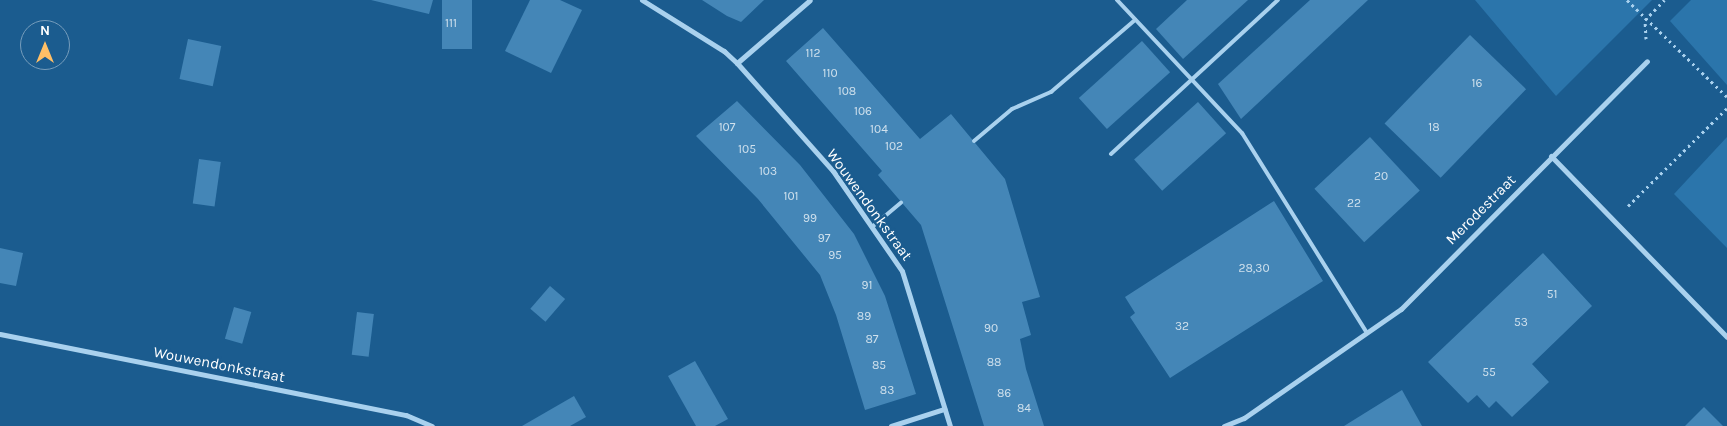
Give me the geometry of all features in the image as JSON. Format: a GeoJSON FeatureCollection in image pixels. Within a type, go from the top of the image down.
{"type":"FeatureCollection","features":[{"type":"Feature","properties":{"kind":"street","name":"Wouwendonkstraat"},"geometry":{"type":"LineString","coordinates":[[642,0],[724,51],[833,171],[902,271],[950,426]]}},
{"type":"Feature","properties":{"kind":"street"},"geometry":{"type":"LineString","coordinates":[[736,62],[810,0]]}},
{"type":"Feature","properties":{"kind":"street","name":"Merodestraat"},"geometry":{"type":"LineString","coordinates":[[1224,426],[1244,418],[1400,309],[1647,61]]}},
{"type":"Feature","properties":{"kind":"street"},"geometry":{"type":"LineString","coordinates":[[1551,156],[1727,337]]}},
{"type":"Feature","properties":{"kind":"street","name":"Wouwendonkstraat"},"geometry":{"type":"LineString","coordinates":[[0,334],[406,415],[432,426]]}},
{"type":"Feature","properties":{"kind":"street"},"geometry":{"type":"LineString","coordinates":[[891,426],[944,409]]}},
{"type":"Feature","properties":{"kind":"lane"},"geometry":{"type":"LineString","coordinates":[[1117,0],[1242,133],[1367,333]]}},
{"type":"Feature","properties":{"kind":"lane"},"geometry":{"type":"LineString","coordinates":[[1111,154],[1278,0]]}},
{"type":"Feature","properties":{"kind":"lane"},"geometry":{"type":"LineString","coordinates":[[974,141],[1012,109],[1051,92],[1135,20]]}},
{"type":"Feature","properties":{"kind":"lane"},"geometry":{"type":"LineString","coordinates":[[872,227],[901,202]]}},
{"type":"Feature","properties":{"kind":"path"},"geometry":{"type":"LineString","coordinates":[[1627,0],[1645,20],[1727,97]]}},
{"type":"Feature","properties":{"kind":"path"},"geometry":{"type":"LineString","coordinates":[[1647,61],[1645,20],[1664,0]]}},
{"type":"Feature","properties":{"kind":"path"},"geometry":{"type":"LineString","coordinates":[[1614,220],[1727,108]]}},
{"type":"Feature","properties":{"kind":"shaded area"},"geometry":{"type":"Polygon","coordinates":[[[1475,0],[1652,0],[1556,96],[1475,0]]]}},
{"type":"Feature","properties":{"kind":"shaded area"},"geometry":{"type":"Polygon","coordinates":[[[1691,0],[1727,0],[1727,85],[1670,21],[1691,0]]]}},
{"type":"Feature","properties":{"kind":"shaded area"},"geometry":{"type":"Polygon","coordinates":[[[1727,137],[1727,248],[1674,194],[1727,137]]]}},
{"type":"Feature","properties":{"kind":"building"},"geometry":{"type":"Polygon","coordinates":[[[371,0],[433,0],[429,14],[371,0]]]}},
{"type":"Feature","properties":{"kind":"building"},"geometry":{"type":"Polygon","coordinates":[[[442,0],[472,0],[472,49],[442,49],[442,0]]]}},
{"type":"Feature","properties":{"kind":"building"},"geometry":{"type":"Polygon","coordinates":[[[530,0],[560,0],[582,10],[551,73],[505,51],[530,0]]]}},
{"type":"Feature","properties":{"kind":"building"},"geometry":{"type":"Polygon","coordinates":[[[702,0],[764,0],[741,22],[727,16],[702,0]]]}},
{"type":"Feature","properties":{"kind":"building"},"geometry":{"type":"Polygon","coordinates":[[[1187,0],[1248,0],[1183,59],[1156,29],[1187,0]]]}},
{"type":"Feature","properties":{"kind":"building"},"geometry":{"type":"Polygon","coordinates":[[[1310,0],[1368,0],[1241,119],[1218,84],[1310,0]]]}},
{"type":"Feature","properties":{"kind":"building"},"geometry":{"type":"Polygon","coordinates":[[[823,28],[920,139],[951,114],[1005,179],[1040,297],[1022,302],[1031,335],[1020,339],[1026,369],[1044,426],[984,426],[921,225],[878,175],[882,171],[786,61],[823,28]]]}},
{"type":"Feature","properties":{"kind":"building"},"geometry":{"type":"Polygon","coordinates":[[[1470,35],[1526,89],[1441,178],[1385,123],[1470,35]]]}},
{"type":"Feature","properties":{"kind":"building"},"geometry":{"type":"Polygon","coordinates":[[[188,39],[221,46],[213,86],[179,79],[188,39]]]}},
{"type":"Feature","properties":{"kind":"building"},"geometry":{"type":"Polygon","coordinates":[[[1142,41],[1170,72],[1107,129],[1079,98],[1142,41]]]}},
{"type":"Feature","properties":{"kind":"building"},"geometry":{"type":"Polygon","coordinates":[[[737,101],[800,165],[854,234],[885,296],[916,394],[865,410],[836,315],[820,275],[758,199],[696,136],[737,101]]]}},
{"type":"Feature","properties":{"kind":"building"},"geometry":{"type":"Polygon","coordinates":[[[1198,102],[1226,133],[1162,191],[1134,160],[1198,102]]]}},
{"type":"Feature","properties":{"kind":"building"},"geometry":{"type":"Polygon","coordinates":[[[1370,137],[1420,190],[1364,242],[1314,189],[1370,137]]]}},
{"type":"Feature","properties":{"kind":"building"},"geometry":{"type":"Polygon","coordinates":[[[199,159],[221,162],[215,207],[193,204],[199,159]]]}},
{"type":"Feature","properties":{"kind":"building"},"geometry":{"type":"Polygon","coordinates":[[[1274,201],[1323,281],[1170,378],[1130,317],[1135,313],[1125,297],[1274,201]]]}},
{"type":"Feature","properties":{"kind":"building"},"geometry":{"type":"Polygon","coordinates":[[[0,248],[23,253],[16,286],[0,283],[0,248]]]}},
{"type":"Feature","properties":{"kind":"building"},"geometry":{"type":"Polygon","coordinates":[[[1543,253],[1592,306],[1532,364],[1549,382],[1512,417],[1496,401],[1489,408],[1477,395],[1468,403],[1428,362],[1543,253]]]}},
{"type":"Feature","properties":{"kind":"building"},"geometry":{"type":"Polygon","coordinates":[[[550,286],[565,299],[545,322],[530,309],[550,286]]]}},
{"type":"Feature","properties":{"kind":"building"},"geometry":{"type":"Polygon","coordinates":[[[234,307],[251,312],[242,344],[225,339],[234,307]]]}},
{"type":"Feature","properties":{"kind":"building"},"geometry":{"type":"Polygon","coordinates":[[[357,312],[374,314],[369,357],[352,355],[357,312]]]}},
{"type":"Feature","properties":{"kind":"building"},"geometry":{"type":"Polygon","coordinates":[[[695,361],[728,419],[715,426],[696,426],[668,376],[695,361]]]}},
{"type":"Feature","properties":{"kind":"building"},"geometry":{"type":"Polygon","coordinates":[[[1402,390],[1422,426],[1344,426],[1402,390]]]}},
{"type":"Feature","properties":{"kind":"building"},"geometry":{"type":"Polygon","coordinates":[[[574,396],[586,417],[570,426],[522,426],[574,396]]]}},
{"type":"Feature","properties":{"kind":"building"},"geometry":{"type":"Polygon","coordinates":[[[1704,407],[1723,426],[1685,426],[1704,407]]]}}]}
